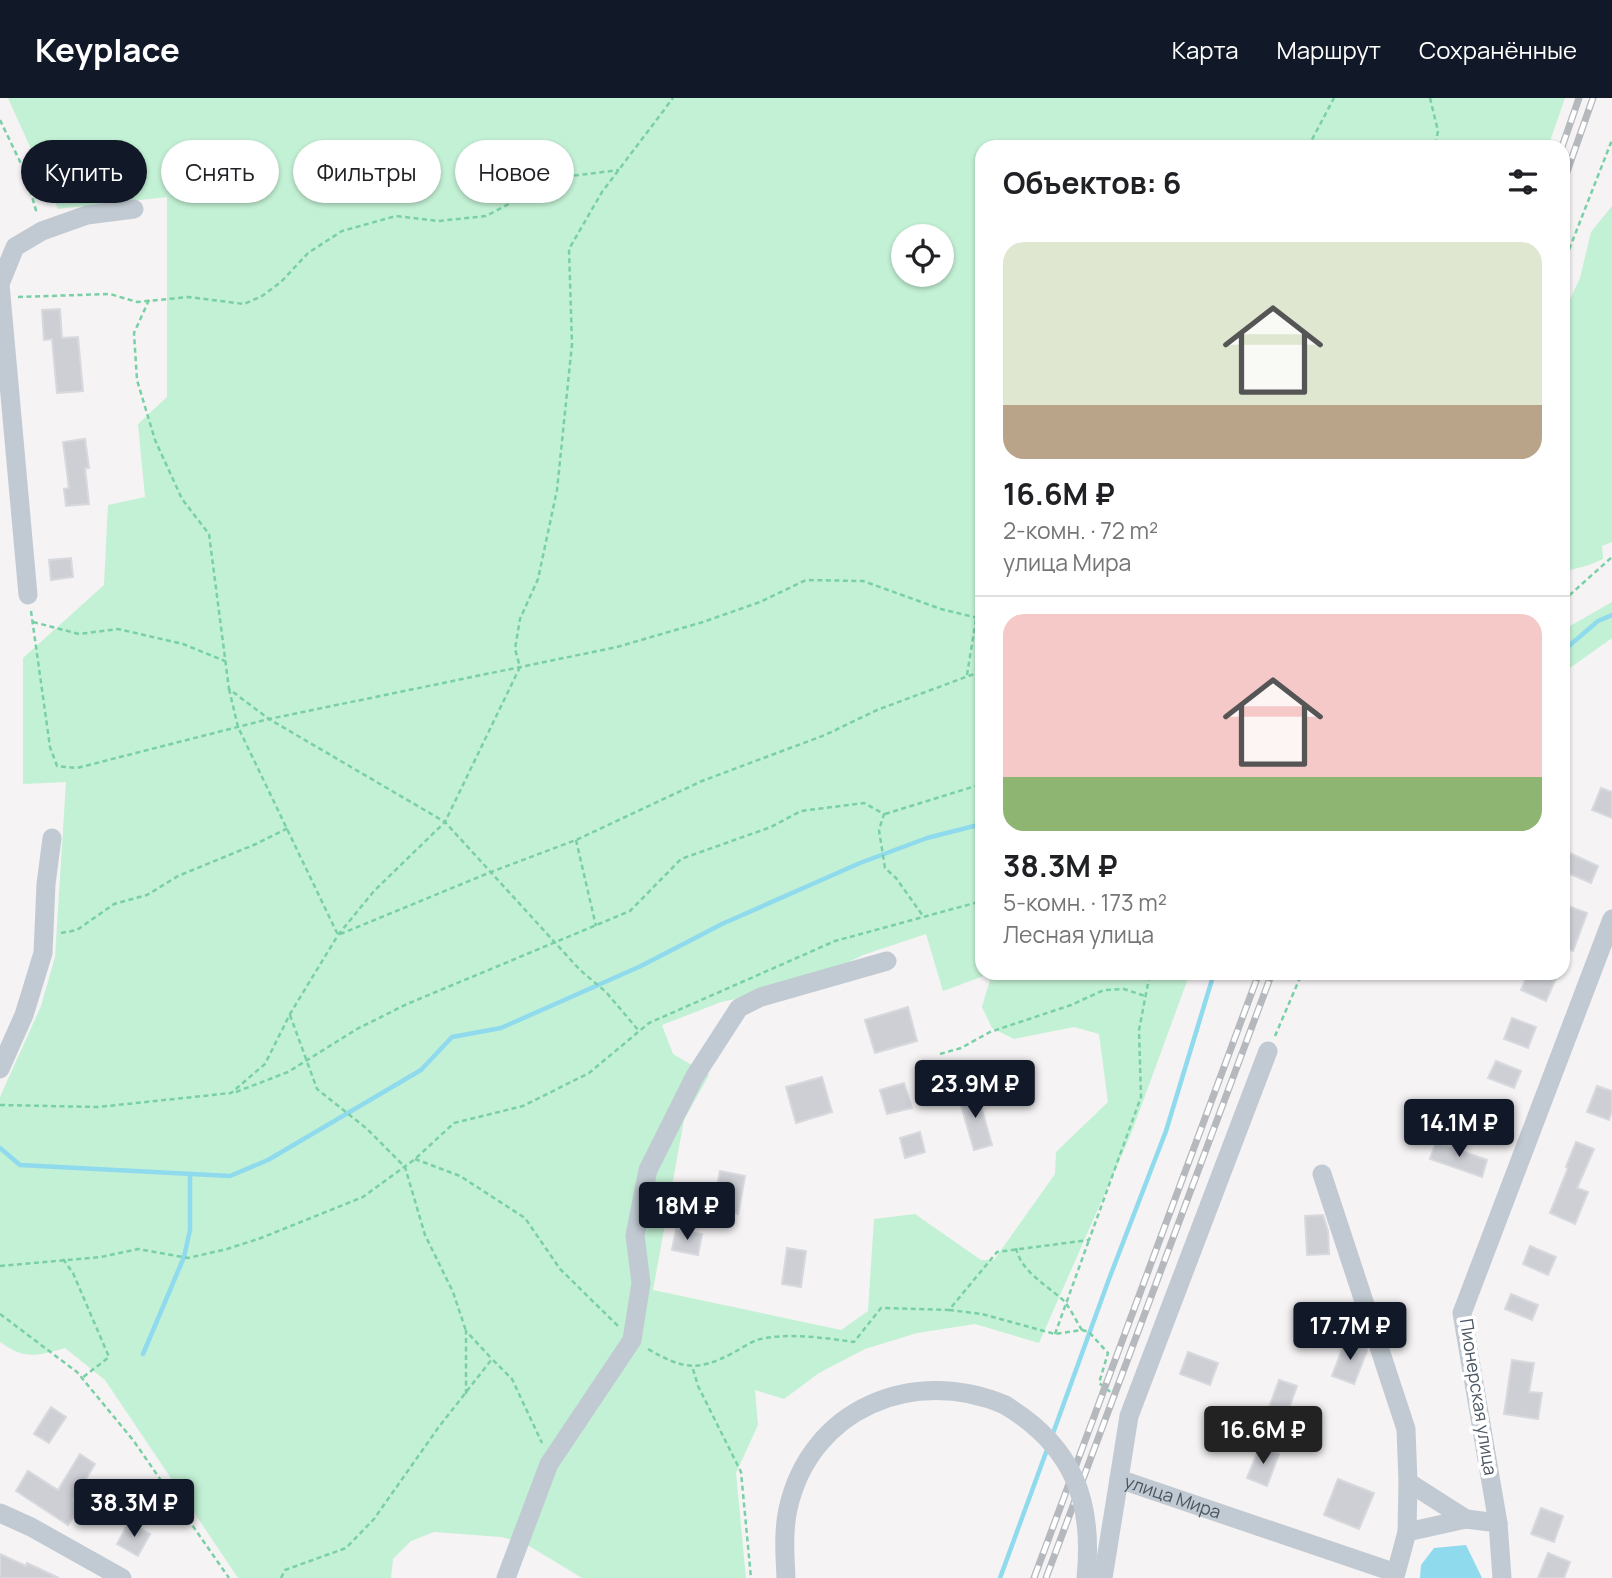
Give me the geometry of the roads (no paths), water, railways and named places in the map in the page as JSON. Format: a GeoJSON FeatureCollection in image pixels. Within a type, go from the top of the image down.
{"type":"FeatureCollection","features":[{"type":"Feature","properties":{"kind":"street"},"geometry":{"type":"LineString","coordinates":[[29,594],[0,285],[15,247],[42,231],[87,215],[134,209]]}},
{"type":"Feature","properties":{"kind":"street"},"geometry":{"type":"LineString","coordinates":[[0,1069],[24,1015],[43,953],[46,884],[52,838]]}},
{"type":"Feature","properties":{"kind":"street","name":"Пионерская улица"},"geometry":{"type":"LineString","coordinates":[[1498,1523],[1462,1313],[1612,919]]}},
{"type":"Feature","properties":{"kind":"street"},"geometry":{"type":"LineString","coordinates":[[506,1578],[549,1464],[632,1340],[641,1283],[635,1235],[648,1170],[695,1076],[738,1008],[761,997],[887,961]]}},
{"type":"Feature","properties":{"kind":"street","name":"улица Мира"},"geometry":{"type":"LineString","coordinates":[[1268,1051],[1131,1410],[1119,1479],[1395,1575],[1407,1532],[1406,1429],[1322,1174]]}},
{"type":"Feature","properties":{"kind":"street"},"geometry":{"type":"LineString","coordinates":[[786,1578],[785,1526],[793,1490],[800,1473],[821,1442],[848,1417],[880,1400],[924,1390],[970,1393],[1005,1405],[1049,1438],[1074,1477],[1087,1521],[1089,1539],[1086,1578]]}},
{"type":"Feature","properties":{"kind":"street"},"geometry":{"type":"LineString","coordinates":[[1103,1578],[1119,1479]]}},
{"type":"Feature","properties":{"kind":"street"},"geometry":{"type":"LineString","coordinates":[[1408,1482],[1466,1519]]}},
{"type":"Feature","properties":{"kind":"street"},"geometry":{"type":"LineString","coordinates":[[0,1513],[31,1527],[122,1578]]}},
{"type":"Feature","properties":{"kind":"street"},"geometry":{"type":"LineString","coordinates":[[1407,1532],[1466,1519],[1498,1523],[1502,1578]]}},
{"type":"Feature","properties":{"kind":"water"},"geometry":{"type":"Polygon","coordinates":[[[1466,1545],[1482,1578],[1420,1578],[1421,1565],[1434,1548],[1466,1545]]]}},
{"type":"Feature","properties":{"kind":"waterway"},"geometry":{"type":"LineString","coordinates":[[1570,645],[1598,621],[1612,615]]}},
{"type":"Feature","properties":{"kind":"waterway"},"geometry":{"type":"LineString","coordinates":[[0,1148],[20,1165],[230,1176],[268,1160],[421,1070],[452,1037],[501,1028],[641,966],[722,924],[860,863],[927,838],[975,826]]}},
{"type":"Feature","properties":{"kind":"waterway"},"geometry":{"type":"LineString","coordinates":[[1052,1436],[1166,1131],[1212,980]]}},
{"type":"Feature","properties":{"kind":"waterway"},"geometry":{"type":"LineString","coordinates":[[143,1354],[184,1257],[190,1230],[190,1174]]}},
{"type":"Feature","properties":{"kind":"waterway"},"geometry":{"type":"LineString","coordinates":[[1000,1578],[1048,1447]]}},
{"type":"Feature","properties":{"kind":"railway"},"geometry":{"type":"LineString","coordinates":[[1564,140],[1579,98]]}},
{"type":"Feature","properties":{"kind":"railway"},"geometry":{"type":"LineString","coordinates":[[1570,163],[1593,98]]}},
{"type":"Feature","properties":{"kind":"railway"},"geometry":{"type":"LineString","coordinates":[[1034,1578],[1256,980]]}},
{"type":"Feature","properties":{"kind":"railway"},"geometry":{"type":"LineString","coordinates":[[1046,1578],[1269,980]]}}]}
